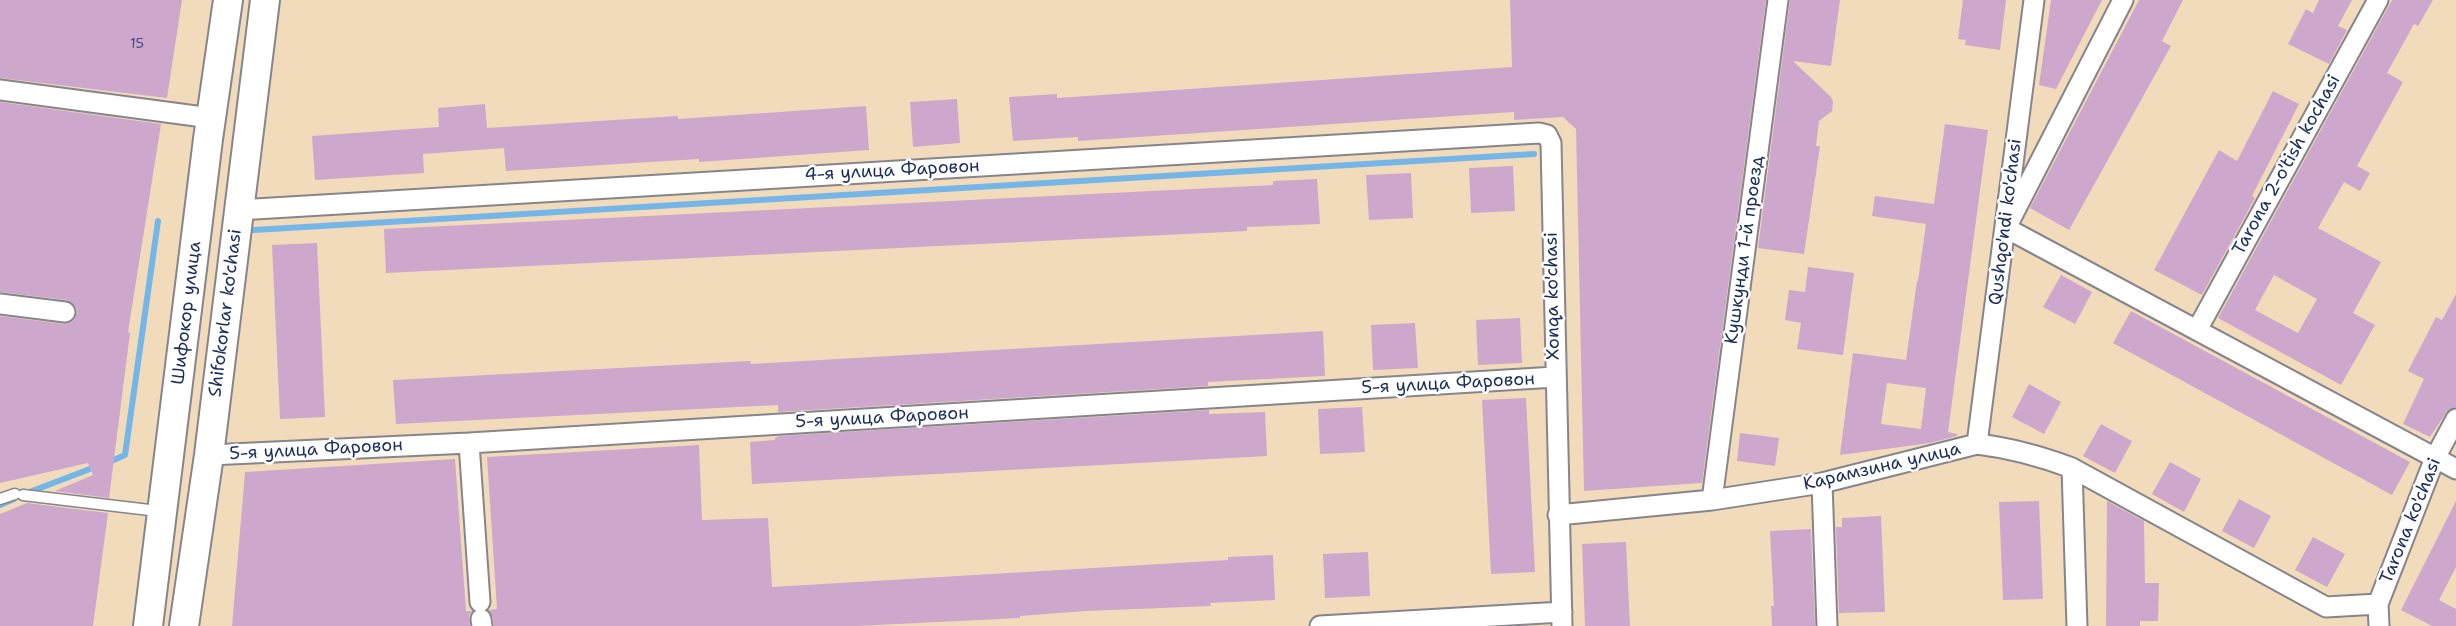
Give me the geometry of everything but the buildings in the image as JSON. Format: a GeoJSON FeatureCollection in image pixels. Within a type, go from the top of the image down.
{"type":"FeatureCollection","features":[{"type":"Feature","properties":{"kind":"main road","name":"Шифокор улица"},"geometry":{"type":"LineString","coordinates":[[148,626],[209,128],[228,0]]}},
{"type":"Feature","properties":{"kind":"main road","name":"Shifokorlar ko'chasi"},"geometry":{"type":"LineString","coordinates":[[184,626],[209,455],[265,0]]}},
{"type":"Feature","properties":{"kind":"main road"},"geometry":{"type":"LineString","coordinates":[[209,128],[246,145]]}},
{"type":"Feature","properties":{"kind":"street","name":"Кушкунди 1-й проезд"},"geometry":{"type":"LineString","coordinates":[[1712,500],[1778,0]]}},
{"type":"Feature","properties":{"kind":"street","name":"Qushqo'ndi ko'chasi"},"geometry":{"type":"LineString","coordinates":[[1977,444],[2034,0]]}},
{"type":"Feature","properties":{"kind":"street"},"geometry":{"type":"LineString","coordinates":[[2123,0],[2006,228],[2456,469]]}},
{"type":"Feature","properties":{"kind":"street","name":"Tarona 2-o'tish kochasi"},"geometry":{"type":"LineString","coordinates":[[2197,330],[2378,0]]}},
{"type":"Feature","properties":{"kind":"street"},"geometry":{"type":"LineString","coordinates":[[0,90],[209,128]]}},
{"type":"Feature","properties":{"kind":"street","name":"4-я улица Фаровон"},"geometry":{"type":"LineString","coordinates":[[238,210],[1525,134],[1547,135]]}},
{"type":"Feature","properties":{"kind":"street","name":"Xonqa ko'chasi"},"geometry":{"type":"LineString","coordinates":[[1547,135],[1551,143],[1562,619]]}},
{"type":"Feature","properties":{"kind":"street"},"geometry":{"type":"LineString","coordinates":[[0,304],[65,312]]}},
{"type":"Feature","properties":{"kind":"street","name":"5-я улица Фаровон"},"geometry":{"type":"LineString","coordinates":[[209,455],[469,443],[1555,377]]}},
{"type":"Feature","properties":{"kind":"street","name":"Tarona ko'chasi"},"geometry":{"type":"LineString","coordinates":[[2379,626],[2378,604],[2435,458],[2456,419]]}},
{"type":"Feature","properties":{"kind":"street"},"geometry":{"type":"LineString","coordinates":[[469,443],[481,616]]}},
{"type":"Feature","properties":{"kind":"street","name":"Карамзина улица"},"geometry":{"type":"LineString","coordinates":[[1558,515],[1712,500],[1822,483],[1977,444],[2028,452],[2073,468],[2326,607],[2378,604]]}},
{"type":"Feature","properties":{"kind":"street"},"geometry":{"type":"LineString","coordinates":[[2073,468],[2077,626]]}},
{"type":"Feature","properties":{"kind":"street"},"geometry":{"type":"LineString","coordinates":[[1822,483],[1827,626]]}},
{"type":"Feature","properties":{"kind":"street"},"geometry":{"type":"LineString","coordinates":[[1321,626],[1562,619]]}},
{"type":"Feature","properties":{"kind":"lane"},"geometry":{"type":"LineString","coordinates":[[0,499],[19,494],[163,511]]}},
{"type":"Feature","properties":{"kind":"waterway"},"geometry":{"type":"LineString","coordinates":[[254,230],[1534,154]]}},
{"type":"Feature","properties":{"kind":"waterway"},"geometry":{"type":"LineString","coordinates":[[109,462],[125,455],[158,221]]}},
{"type":"Feature","properties":{"kind":"waterway"},"geometry":{"type":"LineString","coordinates":[[27,493],[95,467]]}},
{"type":"Feature","properties":{"kind":"waterway"},"geometry":{"type":"LineString","coordinates":[[0,505],[14,499]]}}]}
